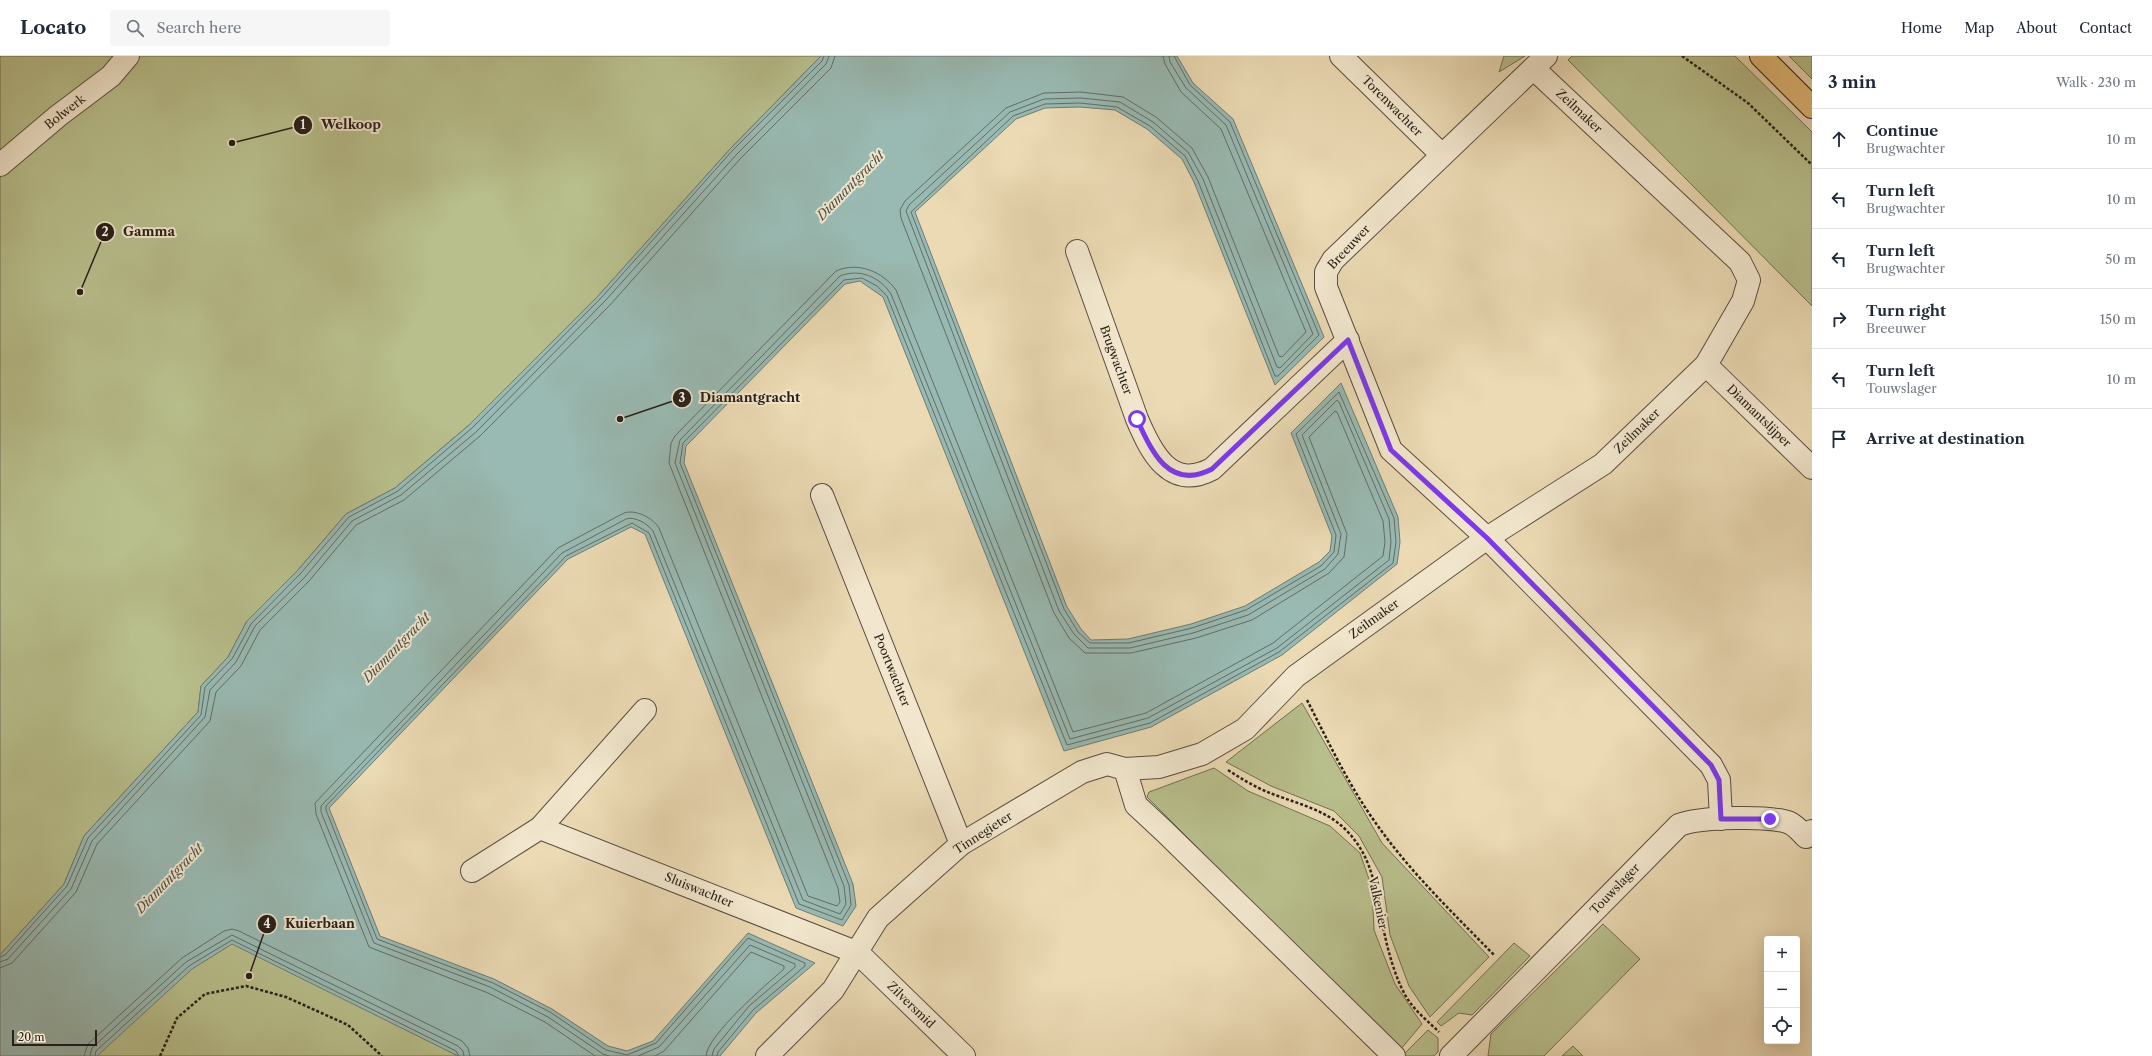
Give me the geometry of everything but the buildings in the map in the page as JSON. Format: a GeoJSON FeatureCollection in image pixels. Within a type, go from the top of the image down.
{"type":"FeatureCollection","features":[{"type":"Feature","properties":{"kind":"main road"},"geometry":{"type":"LineString","coordinates":[[1761,56],[1812,107]]}},
{"type":"Feature","properties":{"kind":"street","name":"Bolwerk"},"geometry":{"type":"LineString","coordinates":[[0,165],[58,116],[111,76],[128,56]]}},
{"type":"Feature","properties":{"kind":"street","name":"Torenwachter"},"geometry":{"type":"LineString","coordinates":[[1341,56],[1442,155]]}},
{"type":"Feature","properties":{"kind":"street","name":"Breeuwer"},"geometry":{"type":"LineString","coordinates":[[1540,62],[1333,260],[1326,272],[1326,287],[1391,450],[1487,538],[1711,765],[1719,780],[1721,819]]}},
{"type":"Feature","properties":{"kind":"street","name":"Zeilmaker"},"geometry":{"type":"LineString","coordinates":[[1245,729],[1296,676],[1487,538],[1603,464],[1706,365],[1743,301],[1749,280],[1740,262],[1540,62]]}},
{"type":"Feature","properties":{"kind":"street","name":"Brugwachter"},"geometry":{"type":"LineString","coordinates":[[1077,251],[1149,446],[1166,468],[1178,473],[1192,476],[1212,469],[1348,340]]}},
{"type":"Feature","properties":{"kind":"street","name":"Diamantslijper"},"geometry":{"type":"LineString","coordinates":[[1706,365],[1812,468]]}},
{"type":"Feature","properties":{"kind":"street","name":"Poortwachter"},"geometry":{"type":"LineString","coordinates":[[822,495],[961,844]]}},
{"type":"Feature","properties":{"kind":"street"},"geometry":{"type":"LineString","coordinates":[[472,871],[540,828],[645,710]]}},
{"type":"Feature","properties":{"kind":"street","name":"Tinnegieter"},"geometry":{"type":"LineString","coordinates":[[767,1056],[832,990],[858,953],[878,918],[961,844],[1082,772],[1107,764],[1125,769],[1159,767],[1202,754],[1245,729]]}},
{"type":"Feature","properties":{"kind":"street"},"geometry":{"type":"LineString","coordinates":[[1125,769],[1136,805],[1394,1056]]}},
{"type":"Feature","properties":{"kind":"street","name":"Touwslager"},"geometry":{"type":"LineString","coordinates":[[1456,1051],[1670,832],[1679,825],[1690,820],[1781,820],[1792,824],[1810,837]]}},
{"type":"Feature","properties":{"kind":"street","name":"Sluiswachter"},"geometry":{"type":"LineString","coordinates":[[540,828],[858,953]]}},
{"type":"Feature","properties":{"kind":"street","name":"Zilversmid"},"geometry":{"type":"LineString","coordinates":[[858,953],[964,1056]]}},
{"type":"Feature","properties":{"kind":"path"},"geometry":{"type":"LineString","coordinates":[[1682,56],[1748,103],[1812,165]]}},
{"type":"Feature","properties":{"kind":"path"},"geometry":{"type":"LineString","coordinates":[[1296,676],[1337,759],[1375,822],[1423,883],[1495,956]]}},
{"type":"Feature","properties":{"kind":"path","name":"Valkenier"},"geometry":{"type":"LineString","coordinates":[[1202,754],[1258,787],[1316,812],[1346,829],[1358,845],[1370,867],[1378,893],[1385,937],[1394,967],[1409,1001],[1456,1051]]}},
{"type":"Feature","properties":{"kind":"path"},"geometry":{"type":"LineString","coordinates":[[160,1056],[177,1018],[204,994],[246,986],[286,997],[348,1025],[382,1056]]}},
{"type":"Feature","properties":{"kind":"green space"},"geometry":{"type":"Polygon","coordinates":[[[0,56],[821,56],[730,149],[599,295],[469,425],[395,488],[346,514],[298,570],[247,621],[228,657],[201,686],[198,712],[84,836],[64,884],[0,955],[0,56]]]}},
{"type":"Feature","properties":{"kind":"green space"},"geometry":{"type":"Polygon","coordinates":[[[1504,56],[1525,56],[1499,72],[1504,56]]]}},
{"type":"Feature","properties":{"kind":"green space"},"geometry":{"type":"Polygon","coordinates":[[[1572,56],[1735,56],[1812,132],[1812,306],[1568,60],[1572,56]]]}},
{"type":"Feature","properties":{"kind":"green space"},"geometry":{"type":"Polygon","coordinates":[[[1789,56],[1812,56],[1812,79],[1789,56]]]}},
{"type":"Feature","properties":{"kind":"green space"},"geometry":{"type":"Polygon","coordinates":[[[1302,703],[1382,843],[1489,957],[1430,1017],[1409,986],[1390,935],[1382,877],[1359,836],[1334,811],[1271,786],[1226,762],[1302,703]]]}},
{"type":"Feature","properties":{"kind":"green space"},"geometry":{"type":"Polygon","coordinates":[[[1214,768],[1248,791],[1330,826],[1360,853],[1372,888],[1374,930],[1395,984],[1422,1024],[1400,1050],[1147,797],[1149,792],[1214,768]]]}},
{"type":"Feature","properties":{"kind":"green space"},"geometry":{"type":"Polygon","coordinates":[[[240,919],[456,1055],[458,1056],[79,1056],[240,919]]]}},
{"type":"Feature","properties":{"kind":"green space"},"geometry":{"type":"Polygon","coordinates":[[[1603,924],[1640,959],[1544,1056],[1488,1056],[1491,1034],[1603,924]]]}},
{"type":"Feature","properties":{"kind":"green space"},"geometry":{"type":"Polygon","coordinates":[[[1514,943],[1530,956],[1472,1015],[1459,1013],[1441,1026],[1437,1022],[1514,943]]]}},
{"type":"Feature","properties":{"kind":"green space"},"geometry":{"type":"Polygon","coordinates":[[[1428,1030],[1438,1038],[1438,1052],[1434,1056],[1402,1056],[1428,1030]]]}},
{"type":"Feature","properties":{"kind":"green space"},"geometry":{"type":"Polygon","coordinates":[[[1573,1046],[1583,1056],[1562,1056],[1573,1046]]]}},
{"type":"Feature","properties":{"kind":"water"},"geometry":{"type":"Polygon","coordinates":[[[821,56],[1177,56],[1193,83],[1233,119],[1324,337],[1275,385],[1194,182],[1182,159],[1147,129],[1115,110],[1080,107],[1045,108],[1016,119],[915,212],[1067,607],[1081,629],[1091,640],[1128,639],[1191,624],[1245,606],[1319,562],[1330,551],[1332,536],[1291,433],[1341,383],[1398,517],[1400,542],[1397,564],[1282,655],[1151,727],[1064,751],[883,297],[860,281],[845,284],[686,446],[684,463],[853,884],[856,906],[843,926],[796,908],[645,534],[631,527],[568,559],[329,808],[380,936],[494,979],[552,1009],[608,1046],[627,1051],[653,1041],[748,933],[815,963],[756,1013],[720,1056],[458,1056],[232,944],[192,969],[97,1056],[0,1056],[0,955],[64,884],[84,836],[198,712],[201,686],[228,657],[247,621],[298,570],[346,514],[395,488],[469,425],[599,295],[730,149],[821,56]]]}},
{"type":"Feature","properties":{"kind":"place","name":"Welkoop"},"geometry":{"type":"Point","coordinates":[232,143]}},
{"type":"Feature","properties":{"kind":"place","name":"Gamma"},"geometry":{"type":"Point","coordinates":[80,292]}},
{"type":"Feature","properties":{"kind":"place","name":"Diamantgracht"},"geometry":{"type":"Point","coordinates":[620,419]}},
{"type":"Feature","properties":{"kind":"place","name":"Kuierbaan"},"geometry":{"type":"Point","coordinates":[249,976]}},
{"type":"Feature","properties":{"kind":"route"},"geometry":{"type":"LineString","coordinates":[[1137,419],[1149,446],[1166,468],[1178,473],[1192,476],[1204,474],[1212,469],[1348,340],[1391,450],[1487,538],[1711,765],[1719,780],[1721,794],[1721,819],[1770,819]]}}]}
